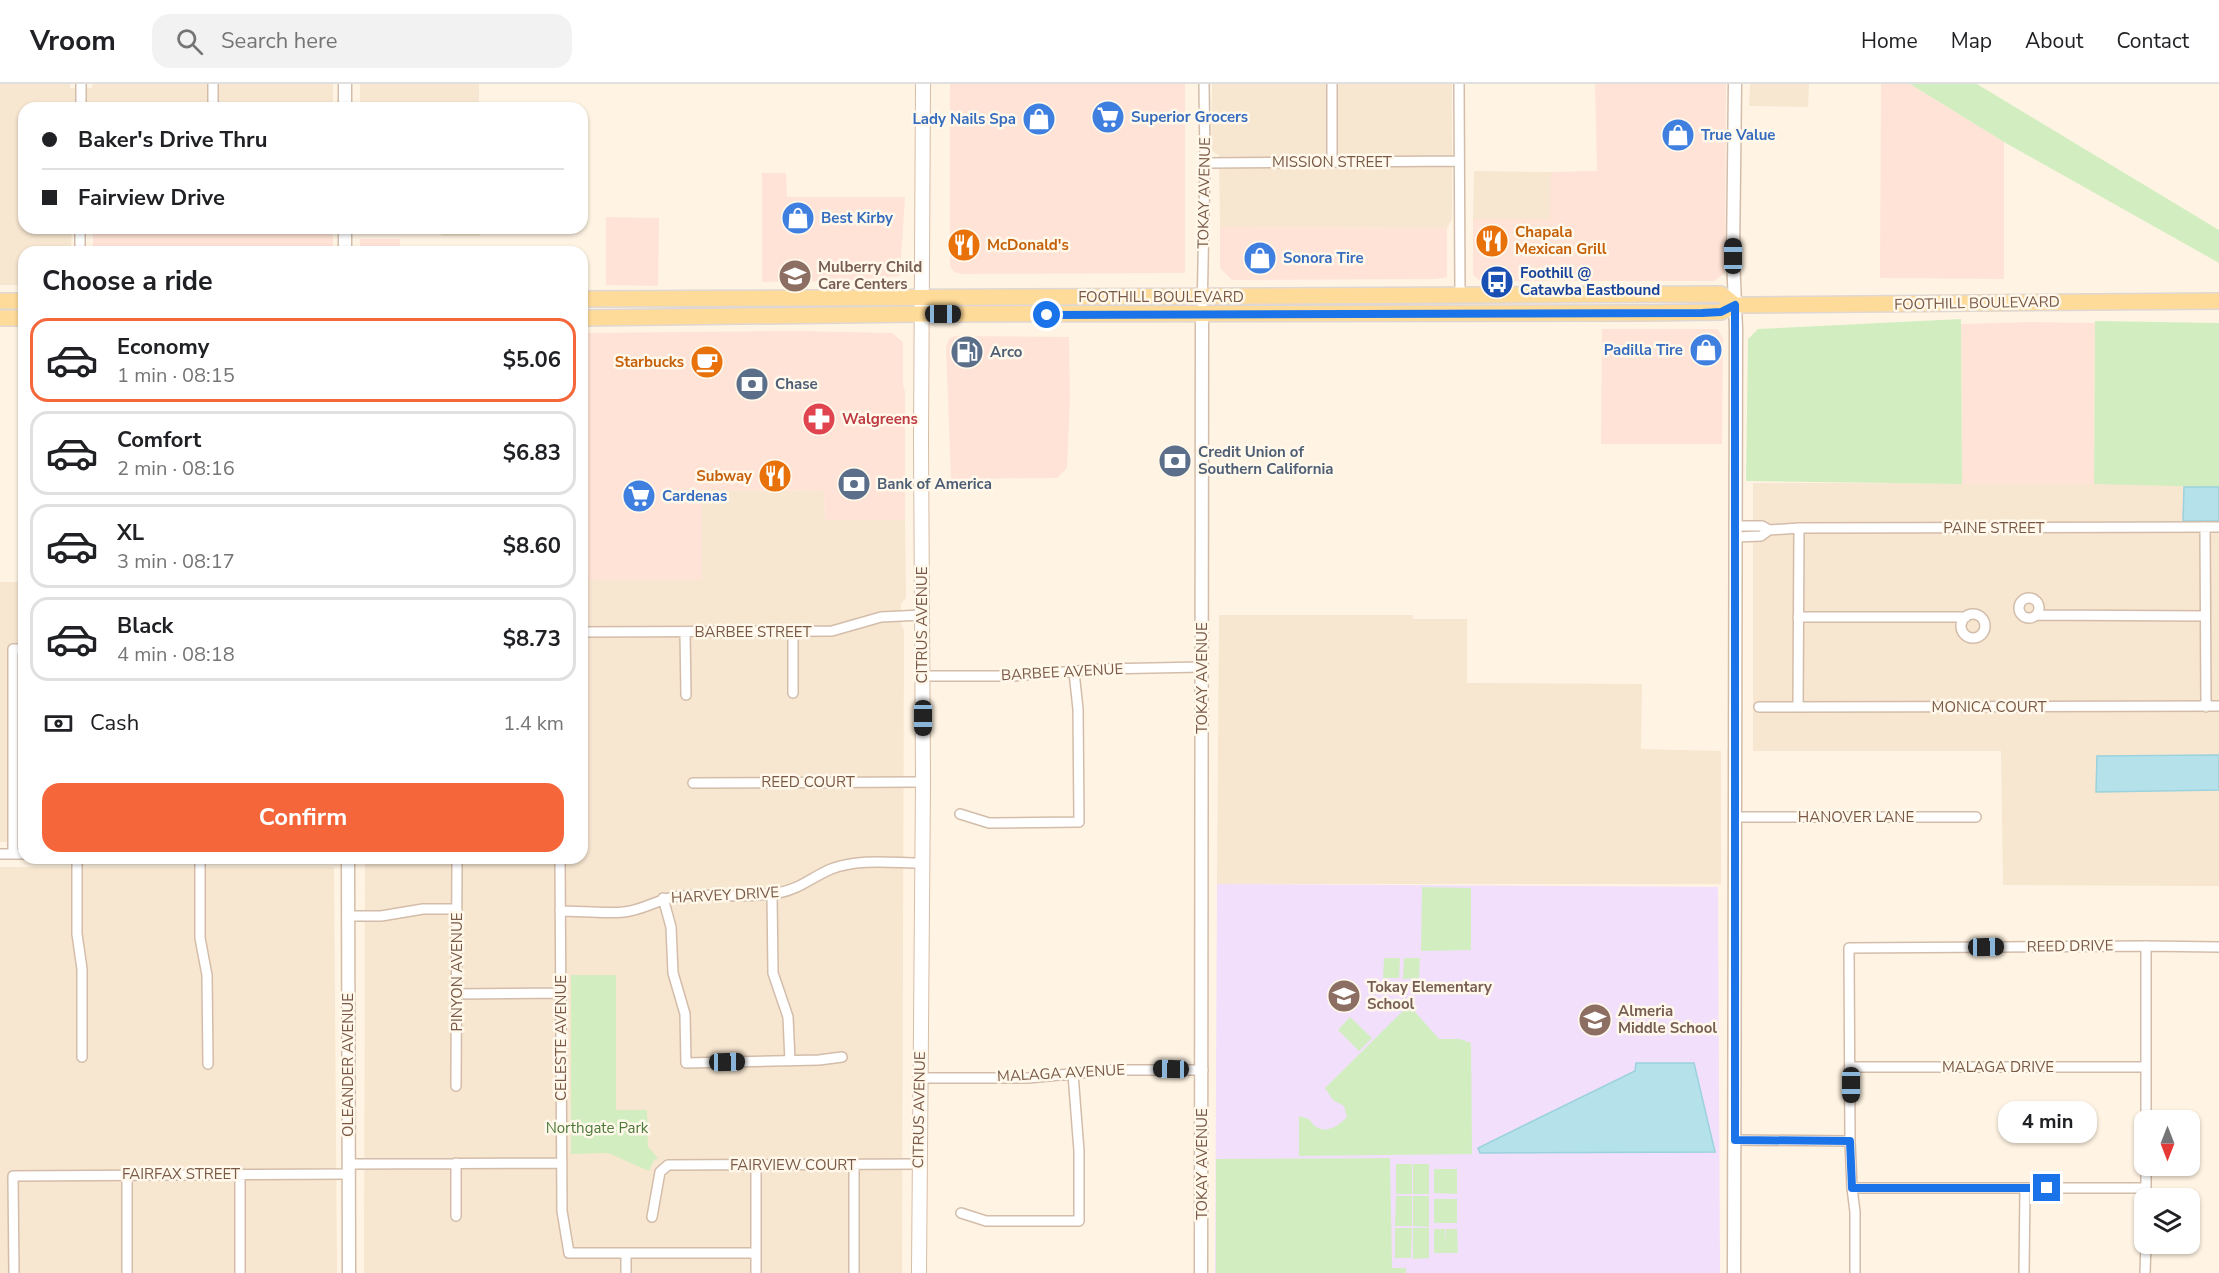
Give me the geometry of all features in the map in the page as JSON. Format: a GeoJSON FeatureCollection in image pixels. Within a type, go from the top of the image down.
{"type":"FeatureCollection","features":[{"type":"Feature","properties":{"kind":"main road","name":"CITRUS AVENUE"},"geometry":{"type":"LineString","coordinates":[[919,1273],[923,782],[923,84]]}},
{"type":"Feature","properties":{"kind":"main road","name":"FOOTHILL BOULEVARD"},"geometry":{"type":"LineString","coordinates":[[588,299],[1721,294],[1735,305]]}},
{"type":"Feature","properties":{"kind":"main road"},"geometry":{"type":"LineString","coordinates":[[607,318],[612,311],[619,309],[682,308],[697,299]]}},
{"type":"Feature","properties":{"kind":"main road"},"geometry":{"type":"LineString","coordinates":[[0,302],[18,301]]}},
{"type":"Feature","properties":{"kind":"main road","name":"FOOTHILL BOULEVARD"},"geometry":{"type":"LineString","coordinates":[[588,318],[922,314],[1721,312],[1735,305],[2219,301]]}},
{"type":"Feature","properties":{"kind":"main road"},"geometry":{"type":"LineString","coordinates":[[0,318],[18,318]]}},
{"type":"Feature","properties":{"kind":"street"},"geometry":{"type":"LineString","coordinates":[[81,84],[81,102]]}},
{"type":"Feature","properties":{"kind":"street"},"geometry":{"type":"LineString","coordinates":[[213,84],[213,102]]}},
{"type":"Feature","properties":{"kind":"street"},"geometry":{"type":"LineString","coordinates":[[345,84],[345,102]]}},
{"type":"Feature","properties":{"kind":"street","name":"TOKAY AVENUE"},"geometry":{"type":"LineString","coordinates":[[1201,1273],[1204,84]]}},
{"type":"Feature","properties":{"kind":"street"},"geometry":{"type":"LineString","coordinates":[[1332,84],[1332,162]]}},
{"type":"Feature","properties":{"kind":"street"},"geometry":{"type":"LineString","coordinates":[[1459,84],[1460,295]]}},
{"type":"Feature","properties":{"kind":"street"},"geometry":{"type":"LineString","coordinates":[[1734,1273],[1736,531],[1733,256],[1735,84]]}},
{"type":"Feature","properties":{"kind":"street","name":"MISSION STREET"},"geometry":{"type":"LineString","coordinates":[[1205,163],[1459,161]]}},
{"type":"Feature","properties":{"kind":"street"},"geometry":{"type":"LineString","coordinates":[[2205,527],[2206,706]]}},
{"type":"Feature","properties":{"kind":"street","name":"PAINE STREET"},"geometry":{"type":"LineString","coordinates":[[1736,531],[1761,536],[1769,530],[1799,528],[2219,527]]}},
{"type":"Feature","properties":{"kind":"street"},"geometry":{"type":"LineString","coordinates":[[1798,707],[1799,528]]}},
{"type":"Feature","properties":{"kind":"street","name":"BARBEE STREET"},"geometry":{"type":"LineString","coordinates":[[588,632],[832,632],[881,617],[922,615]]}},
{"type":"Feature","properties":{"kind":"street"},"geometry":{"type":"LineString","coordinates":[[2036,615],[2205,616]]}},
{"type":"Feature","properties":{"kind":"street"},"geometry":{"type":"LineString","coordinates":[[1798,617],[1966,617]]}},
{"type":"Feature","properties":{"kind":"street"},"geometry":{"type":"LineString","coordinates":[[685,632],[686,694]]}},
{"type":"Feature","properties":{"kind":"street"},"geometry":{"type":"LineString","coordinates":[[793,632],[793,693]]}},
{"type":"Feature","properties":{"kind":"street"},"geometry":{"type":"LineString","coordinates":[[13,854],[13,649],[18,649]]}},
{"type":"Feature","properties":{"kind":"street","name":"BARBEE AVENUE"},"geometry":{"type":"LineString","coordinates":[[923,676],[1013,676],[1113,668],[1202,668]]}},
{"type":"Feature","properties":{"kind":"street"},"geometry":{"type":"LineString","coordinates":[[960,814],[989,823],[1079,822],[1078,710],[1074,672]]}},
{"type":"Feature","properties":{"kind":"street","name":"MONICA COURT"},"geometry":{"type":"LineString","coordinates":[[1759,707],[2219,706]]}},
{"type":"Feature","properties":{"kind":"street","name":"REED COURT"},"geometry":{"type":"LineString","coordinates":[[693,783],[923,782]]}},
{"type":"Feature","properties":{"kind":"street","name":"HANOVER LANE"},"geometry":{"type":"LineString","coordinates":[[1735,817],[1976,818]]}},
{"type":"Feature","properties":{"kind":"street"},"geometry":{"type":"LineString","coordinates":[[0,854],[18,854]]}},
{"type":"Feature","properties":{"kind":"street","name":"HARVEY DRIVE"},"geometry":{"type":"LineString","coordinates":[[560,911],[625,912],[663,898],[772,894],[794,890],[829,870],[844,865],[922,863]]}},
{"type":"Feature","properties":{"kind":"street"},"geometry":{"type":"LineString","coordinates":[[78,864],[77,934],[82,969],[82,1057]]}},
{"type":"Feature","properties":{"kind":"street"},"geometry":{"type":"LineString","coordinates":[[200,864],[200,938],[207,975],[208,1064]]}},
{"type":"Feature","properties":{"kind":"street","name":"OLEANDER AVENUE"},"geometry":{"type":"LineString","coordinates":[[348,864],[349,1273]]}},
{"type":"Feature","properties":{"kind":"street","name":"PINYON AVENUE"},"geometry":{"type":"LineString","coordinates":[[456,1086],[457,864]]}},
{"type":"Feature","properties":{"kind":"street","name":"CELESTE AVENUE"},"geometry":{"type":"LineString","coordinates":[[560,864],[562,1211],[569,1253],[626,1254]]}},
{"type":"Feature","properties":{"kind":"street"},"geometry":{"type":"LineString","coordinates":[[772,894],[773,973],[788,1017],[790,1061]]}},
{"type":"Feature","properties":{"kind":"street"},"geometry":{"type":"LineString","coordinates":[[663,898],[671,927],[673,972],[685,1014],[686,1063],[819,1060],[842,1057]]}},
{"type":"Feature","properties":{"kind":"street"},"geometry":{"type":"LineString","coordinates":[[347,915],[381,916],[423,909],[457,909]]}},
{"type":"Feature","properties":{"kind":"street"},"geometry":{"type":"LineString","coordinates":[[2146,946],[2146,1110]]}},
{"type":"Feature","properties":{"kind":"street","name":"REED DRIVE"},"geometry":{"type":"LineString","coordinates":[[1851,1067],[1850,948],[2219,947]]}},
{"type":"Feature","properties":{"kind":"street"},"geometry":{"type":"LineString","coordinates":[[456,994],[561,993]]}},
{"type":"Feature","properties":{"kind":"street"},"geometry":{"type":"LineString","coordinates":[[1851,1067],[1850,1141],[1855,1212],[1855,1273]]}},
{"type":"Feature","properties":{"kind":"street","name":"MALAGA DRIVE"},"geometry":{"type":"LineString","coordinates":[[1851,1067],[2146,1067]]}},
{"type":"Feature","properties":{"kind":"street","name":"MALAGA AVENUE"},"geometry":{"type":"LineString","coordinates":[[920,1078],[1029,1078],[1151,1069],[1203,1070]]}},
{"type":"Feature","properties":{"kind":"street"},"geometry":{"type":"LineString","coordinates":[[961,1213],[986,1221],[1079,1221],[1079,1151],[1073,1074]]}},
{"type":"Feature","properties":{"kind":"street"},"geometry":{"type":"LineString","coordinates":[[1735,1140],[1850,1141]]}},
{"type":"Feature","properties":{"kind":"street"},"geometry":{"type":"LineString","coordinates":[[456,1163],[456,1216]]}},
{"type":"Feature","properties":{"kind":"street","name":"FAIRFAX STREET"},"geometry":{"type":"LineString","coordinates":[[14,1273],[13,1176],[240,1174],[456,1163],[562,1163]]}},
{"type":"Feature","properties":{"kind":"street","name":"FAIRVIEW COURT"},"geometry":{"type":"LineString","coordinates":[[652,1217],[660,1173],[668,1166],[919,1164]]}},
{"type":"Feature","properties":{"kind":"street"},"geometry":{"type":"LineString","coordinates":[[854,1165],[854,1273]]}},
{"type":"Feature","properties":{"kind":"street"},"geometry":{"type":"LineString","coordinates":[[756,1166],[756,1273]]}},
{"type":"Feature","properties":{"kind":"street"},"geometry":{"type":"LineString","coordinates":[[127,1174],[127,1273]]}},
{"type":"Feature","properties":{"kind":"street"},"geometry":{"type":"LineString","coordinates":[[240,1174],[240,1273]]}},
{"type":"Feature","properties":{"kind":"street"},"geometry":{"type":"LineString","coordinates":[[2146,1176],[2146,1188]]}},
{"type":"Feature","properties":{"kind":"street"},"geometry":{"type":"LineString","coordinates":[[1852,1188],[2134,1188]]}},
{"type":"Feature","properties":{"kind":"street"},"geometry":{"type":"LineString","coordinates":[[2024,1273],[2025,1189]]}},
{"type":"Feature","properties":{"kind":"street"},"geometry":{"type":"LineString","coordinates":[[626,1273],[626,1254],[756,1253]]}},
{"type":"Feature","properties":{"kind":"street"},"geometry":{"type":"LineString","coordinates":[[2145,1273],[2146,1254]]}},
{"type":"Feature","properties":{"kind":"shaded area"},"geometry":{"type":"Polygon","coordinates":[[[0,84],[70,84],[70,88],[92,88],[93,84],[333,84],[333,102],[18,102],[18,234],[72,234],[71,246],[18,246],[18,285],[0,285],[0,84]]]}},
{"type":"Feature","properties":{"kind":"shaded area"},"geometry":{"type":"Polygon","coordinates":[[[360,84],[479,84],[479,102],[360,102],[360,84]]]}},
{"type":"Feature","properties":{"kind":"shaded area"},"geometry":{"type":"Polygon","coordinates":[[[950,84],[1185,84],[1185,273],[962,274],[954,272],[950,266],[950,84]]]}},
{"type":"Feature","properties":{"kind":"shaded area"},"geometry":{"type":"Polygon","coordinates":[[[1212,84],[1452,84],[1452,219],[1447,228],[1220,227],[1219,155],[1211,151],[1212,84]]]}},
{"type":"Feature","properties":{"kind":"shaded area"},"geometry":{"type":"Polygon","coordinates":[[[1595,84],[1726,84],[1725,273],[1714,281],[1480,281],[1473,274],[1473,219],[1550,219],[1551,172],[1597,171],[1595,84]]]}},
{"type":"Feature","properties":{"kind":"shaded area"},"geometry":{"type":"Polygon","coordinates":[[[1750,84],[1809,84],[1808,107],[1749,106],[1750,84]]]}},
{"type":"Feature","properties":{"kind":"shaded area"},"geometry":{"type":"Polygon","coordinates":[[[1881,84],[1910,84],[2004,142],[2004,279],[1880,278],[1881,84]]]}},
{"type":"Feature","properties":{"kind":"shaded area"},"geometry":{"type":"Polygon","coordinates":[[[1474,171],[1551,172],[1551,219],[1473,219],[1474,171]]]}},
{"type":"Feature","properties":{"kind":"shaded area"},"geometry":{"type":"Polygon","coordinates":[[[762,173],[786,173],[787,197],[905,197],[900,276],[837,281],[762,282],[762,173]]]}},
{"type":"Feature","properties":{"kind":"shaded area"},"geometry":{"type":"Polygon","coordinates":[[[606,217],[659,218],[658,286],[606,285],[606,217]]]}},
{"type":"Feature","properties":{"kind":"shaded area"},"geometry":{"type":"Polygon","coordinates":[[[1220,227],[1447,228],[1447,277],[1436,279],[1232,280],[1220,268],[1220,227]]]}},
{"type":"Feature","properties":{"kind":"shaded area"},"geometry":{"type":"Polygon","coordinates":[[[93,234],[333,234],[333,246],[93,246],[93,234]]]}},
{"type":"Feature","properties":{"kind":"shaded area"},"geometry":{"type":"Polygon","coordinates":[[[441,234],[480,234],[480,236],[441,236],[441,234]]]}},
{"type":"Feature","properties":{"kind":"shaded area"},"geometry":{"type":"Polygon","coordinates":[[[360,239],[400,239],[400,246],[360,246],[360,239]]]}},
{"type":"Feature","properties":{"kind":"shaded area"},"geometry":{"type":"Polygon","coordinates":[[[2095,323],[2094,484],[1962,484],[1961,324],[2095,323]]]}},
{"type":"Feature","properties":{"kind":"shaded area"},"geometry":{"type":"Polygon","coordinates":[[[1602,329],[1718,329],[1723,339],[1722,444],[1601,444],[1602,329]]]}},
{"type":"Feature","properties":{"kind":"shaded area"},"geometry":{"type":"Polygon","coordinates":[[[795,331],[892,333],[903,342],[905,520],[825,520],[824,491],[702,490],[702,580],[588,580],[588,333],[795,331]]]}},
{"type":"Feature","properties":{"kind":"shaded area"},"geometry":{"type":"Polygon","coordinates":[[[954,336],[1069,337],[1070,399],[1067,468],[1057,478],[951,479],[946,347],[949,339],[954,336]]]}},
{"type":"Feature","properties":{"kind":"shaded area"},"geometry":{"type":"Polygon","coordinates":[[[1753,483],[2219,484],[2219,886],[2003,885],[2001,751],[1753,751],[1753,483]]]}},
{"type":"Feature","properties":{"kind":"shaded area"},"geometry":{"type":"Polygon","coordinates":[[[702,490],[824,491],[825,520],[905,520],[906,598],[901,604],[901,624],[904,630],[902,1273],[364,1273],[365,864],[588,864],[588,580],[702,580],[702,490]]]}},
{"type":"Feature","properties":{"kind":"shaded area"},"geometry":{"type":"Polygon","coordinates":[[[0,582],[18,582],[18,842],[0,842],[0,582]]]}},
{"type":"Feature","properties":{"kind":"shaded area"},"geometry":{"type":"Polygon","coordinates":[[[1219,615],[1413,615],[1413,619],[1467,619],[1467,683],[1642,684],[1641,749],[1721,751],[1721,884],[1217,884],[1219,615]]]}},
{"type":"Feature","properties":{"kind":"shaded area"},"geometry":{"type":"Polygon","coordinates":[[[0,867],[334,867],[337,1273],[0,1273],[0,867]]]}},
{"type":"Feature","properties":{"kind":"shaded area","name":"Almeria Middle School"},"geometry":{"type":"Polygon","coordinates":[[[1217,884],[1718,887],[1720,1273],[1215,1273],[1217,884]]]}},
{"type":"Feature","properties":{"kind":"green space"},"geometry":{"type":"Polygon","coordinates":[[[1910,84],[1977,84],[2219,230],[2219,263],[2004,142],[1910,84]]]}},
{"type":"Feature","properties":{"kind":"green space"},"geometry":{"type":"Polygon","coordinates":[[[1961,319],[1962,484],[1746,481],[1748,339],[1758,329],[1961,319]]]}},
{"type":"Feature","properties":{"kind":"green space"},"geometry":{"type":"Polygon","coordinates":[[[2095,321],[2219,323],[2219,487],[2094,484],[2095,321]]]}},
{"type":"Feature","properties":{"kind":"green space"},"geometry":{"type":"Polygon","coordinates":[[[1422,887],[1471,888],[1471,950],[1421,951],[1422,887]]]}},
{"type":"Feature","properties":{"kind":"green space"},"geometry":{"type":"Polygon","coordinates":[[[1384,958],[1400,958],[1399,978],[1383,978],[1384,958]]]}},
{"type":"Feature","properties":{"kind":"green space"},"geometry":{"type":"Polygon","coordinates":[[[1404,958],[1420,958],[1419,978],[1403,979],[1404,958]]]}},
{"type":"Feature","properties":{"kind":"green space","name":"Northgate Park"},"geometry":{"type":"Polygon","coordinates":[[[571,975],[616,975],[616,1110],[647,1110],[648,1147],[658,1158],[654,1160],[649,1171],[608,1153],[571,1154],[571,975]]]}},
{"type":"Feature","properties":{"kind":"green space"},"geometry":{"type":"Polygon","coordinates":[[[1409,1005],[1439,1039],[1460,1039],[1471,1043],[1472,1154],[1299,1156],[1299,1116],[1309,1119],[1317,1128],[1322,1129],[1332,1128],[1347,1117],[1344,1106],[1333,1100],[1325,1088],[1409,1005]]]}},
{"type":"Feature","properties":{"kind":"green space"},"geometry":{"type":"Polygon","coordinates":[[[1350,1017],[1372,1038],[1359,1051],[1338,1030],[1350,1017]]]}},
{"type":"Feature","properties":{"kind":"green space"},"geometry":{"type":"Polygon","coordinates":[[[1390,1158],[1392,1268],[1406,1268],[1406,1273],[1216,1273],[1216,1159],[1390,1158]]]}},
{"type":"Feature","properties":{"kind":"green space"},"geometry":{"type":"Polygon","coordinates":[[[1396,1164],[1412,1164],[1412,1194],[1396,1194],[1396,1164]]]}},
{"type":"Feature","properties":{"kind":"green space"},"geometry":{"type":"Polygon","coordinates":[[[1413,1164],[1429,1164],[1429,1194],[1413,1194],[1413,1164]]]}},
{"type":"Feature","properties":{"kind":"green space"},"geometry":{"type":"Polygon","coordinates":[[[1434,1169],[1457,1169],[1457,1194],[1434,1193],[1434,1169]]]}},
{"type":"Feature","properties":{"kind":"green space"},"geometry":{"type":"Polygon","coordinates":[[[1396,1196],[1412,1196],[1412,1226],[1395,1226],[1396,1196]]]}},
{"type":"Feature","properties":{"kind":"green space"},"geometry":{"type":"Polygon","coordinates":[[[1413,1196],[1429,1196],[1429,1227],[1413,1226],[1413,1196]]]}},
{"type":"Feature","properties":{"kind":"green space"},"geometry":{"type":"Polygon","coordinates":[[[1434,1199],[1457,1199],[1457,1223],[1434,1223],[1434,1199]]]}},
{"type":"Feature","properties":{"kind":"green space"},"geometry":{"type":"Polygon","coordinates":[[[1395,1228],[1412,1228],[1411,1258],[1395,1258],[1395,1228]]]}},
{"type":"Feature","properties":{"kind":"green space"},"geometry":{"type":"Polygon","coordinates":[[[1413,1228],[1429,1228],[1429,1258],[1413,1259],[1413,1228]]]}},
{"type":"Feature","properties":{"kind":"green space"},"geometry":{"type":"Polygon","coordinates":[[[1434,1229],[1445,1229],[1446,1245],[1446,1229],[1457,1229],[1458,1253],[1434,1253],[1434,1229]]]}},
{"type":"Feature","properties":{"kind":"water"},"geometry":{"type":"Polygon","coordinates":[[[2184,487],[2219,487],[2219,521],[2183,521],[2184,487]]]}},
{"type":"Feature","properties":{"kind":"water"},"geometry":{"type":"Polygon","coordinates":[[[2219,755],[2219,790],[2096,792],[2097,756],[2219,755]]]}},
{"type":"Feature","properties":{"kind":"water"},"geometry":{"type":"Polygon","coordinates":[[[1636,1063],[1694,1063],[1715,1152],[1480,1153],[1478,1148],[1635,1071],[1636,1063]]]}},
{"type":"Feature","properties":{"kind":"place","name":"Superior Grocers"},"geometry":{"type":"Point","coordinates":[1108,117]}},
{"type":"Feature","properties":{"kind":"place","name":"Lady Nails Spa"},"geometry":{"type":"Point","coordinates":[1039,119]}},
{"type":"Feature","properties":{"kind":"place","name":"True Value"},"geometry":{"type":"Point","coordinates":[1678,135]}},
{"type":"Feature","properties":{"kind":"place","name":"Best Kirby"},"geometry":{"type":"Point","coordinates":[798,218]}},
{"type":"Feature","properties":{"kind":"place","name":"Chapala Mexican Grill"},"geometry":{"type":"Point","coordinates":[1492,241]}},
{"type":"Feature","properties":{"kind":"place","name":"McDonald's"},"geometry":{"type":"Point","coordinates":[964,245]}},
{"type":"Feature","properties":{"kind":"place","name":"Sonora Tire"},"geometry":{"type":"Point","coordinates":[1260,258]}},
{"type":"Feature","properties":{"kind":"place","name":"Mulberry Child Care Centers"},"geometry":{"type":"Point","coordinates":[795,276]}},
{"type":"Feature","properties":{"kind":"place","name":"Foothill @ Catawba Eastbound"},"geometry":{"type":"Point","coordinates":[1497,282]}},
{"type":"Feature","properties":{"kind":"place","name":"Padilla Tire"},"geometry":{"type":"Point","coordinates":[1706,350]}},
{"type":"Feature","properties":{"kind":"place","name":"Arco"},"geometry":{"type":"Point","coordinates":[967,352]}},
{"type":"Feature","properties":{"kind":"place","name":"Starbucks"},"geometry":{"type":"Point","coordinates":[707,362]}},
{"type":"Feature","properties":{"kind":"place","name":"Chase"},"geometry":{"type":"Point","coordinates":[752,384]}},
{"type":"Feature","properties":{"kind":"place","name":"Walgreens"},"geometry":{"type":"Point","coordinates":[819,419]}},
{"type":"Feature","properties":{"kind":"place","name":"Credit Union of Southern California"},"geometry":{"type":"Point","coordinates":[1175,461]}},
{"type":"Feature","properties":{"kind":"place","name":"Subway"},"geometry":{"type":"Point","coordinates":[775,476]}},
{"type":"Feature","properties":{"kind":"place","name":"Bank of America"},"geometry":{"type":"Point","coordinates":[854,484]}},
{"type":"Feature","properties":{"kind":"place","name":"Cardenas"},"geometry":{"type":"Point","coordinates":[639,496]}},
{"type":"Feature","properties":{"kind":"place","name":"Tokay Elementary School"},"geometry":{"type":"Point","coordinates":[1344,996]}},
{"type":"Feature","properties":{"kind":"place","name":"Almeria Middle School"},"geometry":{"type":"Point","coordinates":[1595,1020]}},
{"type":"Feature","properties":{"kind":"route"},"geometry":{"type":"LineString","coordinates":[[1047,315],[1702,313],[1721,312],[1735,305],[1735,1140],[1850,1141],[1852,1188],[2047,1188]]}}]}
